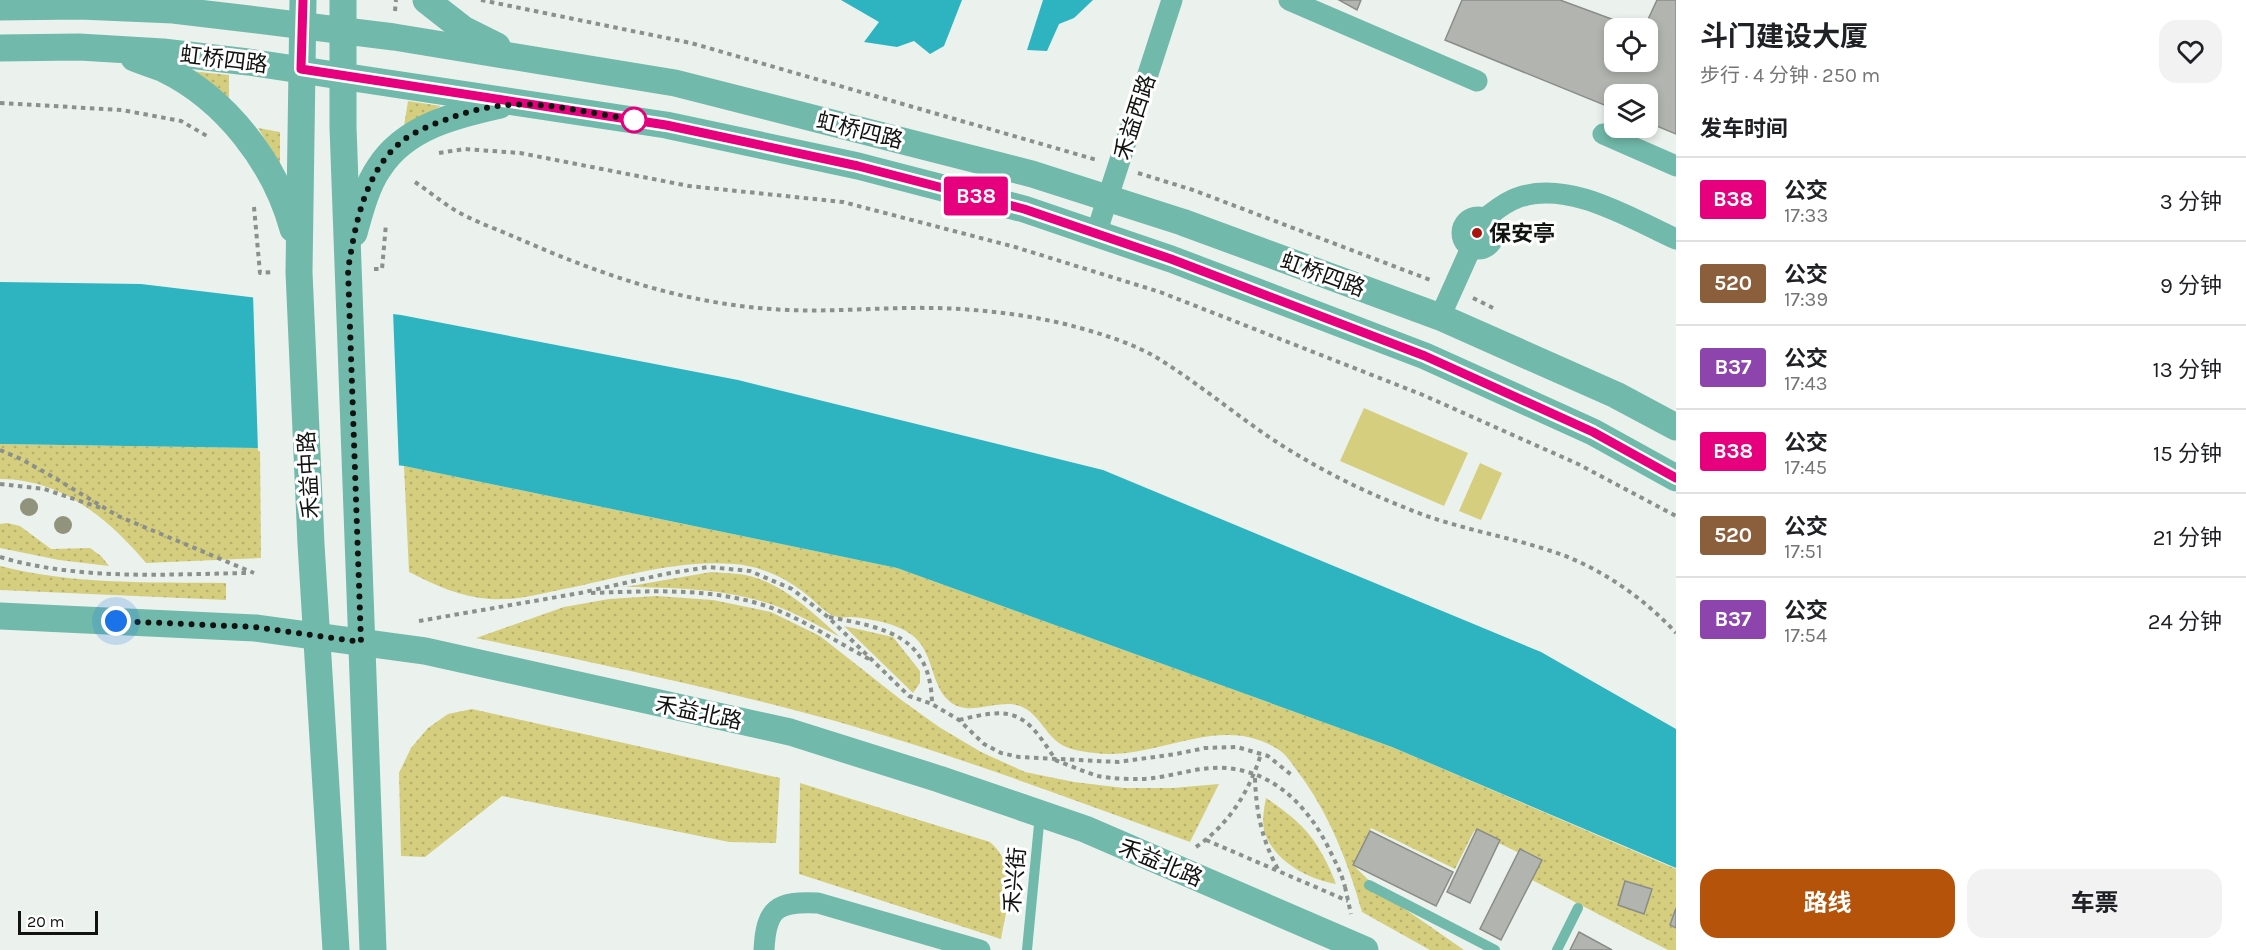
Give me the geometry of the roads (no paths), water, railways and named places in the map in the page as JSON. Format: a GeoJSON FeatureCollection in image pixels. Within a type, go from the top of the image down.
{"type":"FeatureCollection","features":[{"type":"Feature","properties":{"kind":"street"},"geometry":{"type":"LineString","coordinates":[[80,6],[121,5],[148,0]]}},
{"type":"Feature","properties":{"kind":"street","name":"禾益中路"},"geometry":{"type":"LineString","coordinates":[[343,0],[348,270],[373,950]]}},
{"type":"Feature","properties":{"kind":"street"},"geometry":{"type":"LineString","coordinates":[[426,0],[463,29],[482,39],[500,48],[547,62]]}},
{"type":"Feature","properties":{"kind":"street","name":"禾益西路"},"geometry":{"type":"LineString","coordinates":[[1096,234],[1172,0]]}},
{"type":"Feature","properties":{"kind":"street"},"geometry":{"type":"LineString","coordinates":[[1289,0],[1477,81]]}},
{"type":"Feature","properties":{"kind":"street","name":"虹桥四路"},"geometry":{"type":"LineString","coordinates":[[0,8],[80,6],[302,13],[343,31],[675,84],[1032,174],[1182,222],[1440,317],[1616,395],[1676,427]]}},
{"type":"Feature","properties":{"kind":"street","name":"禾益中路"},"geometry":{"type":"LineString","coordinates":[[302,13],[299,272],[309,507],[336,950]]}},
{"type":"Feature","properties":{"kind":"street"},"geometry":{"type":"LineString","coordinates":[[79,46],[122,54],[164,69],[199,91],[231,120],[259,152],[279,189],[293,227],[299,272]]}},
{"type":"Feature","properties":{"kind":"street","name":"虹桥四路"},"geometry":{"type":"LineString","coordinates":[[0,48],[79,46],[163,52],[301,69],[666,125],[858,166],[1024,209],[1171,259],[1425,356],[1593,432],[1676,478]]}},
{"type":"Feature","properties":{"kind":"street"},"geometry":{"type":"LineString","coordinates":[[348,270],[354,234],[364,199],[379,168],[401,142],[431,125],[465,112],[501,105],[539,105]]}},
{"type":"Feature","properties":{"kind":"street"},"geometry":{"type":"LineString","coordinates":[[1603,134],[1676,166]]}},
{"type":"Feature","properties":{"kind":"street"},"geometry":{"type":"LineString","coordinates":[[1440,317],[1471,248],[1463,241],[1462,226],[1470,218],[1480,216],[1485,218],[1515,199],[1529,194],[1556,192],[1582,197],[1676,239]]}},
{"type":"Feature","properties":{"kind":"street","name":"禾益北路"},"geometry":{"type":"LineString","coordinates":[[0,616],[255,627],[425,651],[790,732],[1085,829],[1365,950]]}},
{"type":"Feature","properties":{"kind":"street"},"geometry":{"type":"LineString","coordinates":[[764,950],[769,917],[776,909],[795,901],[818,903],[980,950]]}},
{"type":"Feature","properties":{"kind":"lane","name":"禾兴街"},"geometry":{"type":"LineString","coordinates":[[1027,950],[1040,814]]}},
{"type":"Feature","properties":{"kind":"lane"},"geometry":{"type":"LineString","coordinates":[[1370,885],[1495,950]]}},
{"type":"Feature","properties":{"kind":"lane"},"geometry":{"type":"LineString","coordinates":[[1557,950],[1578,908]]}},
{"type":"Feature","properties":{"kind":"water"},"geometry":{"type":"Polygon","coordinates":[[[841,0],[962,0],[944,46],[930,54],[914,41],[897,47],[864,42],[879,22],[841,0]]]}},
{"type":"Feature","properties":{"kind":"water"},"geometry":{"type":"Polygon","coordinates":[[[1043,0],[1093,0],[1074,18],[1059,24],[1047,51],[1027,50],[1043,0]]]}},
{"type":"Feature","properties":{"kind":"water"},"geometry":{"type":"Polygon","coordinates":[[[0,282],[141,284],[401,315],[738,380],[1103,470],[1541,652],[1676,729],[1676,868],[1392,747],[897,568],[404,466],[260,448],[0,444],[0,282]]]}},
{"type":"Feature","properties":{"kind":"place","name":"保安亭"},"geometry":{"type":"Point","coordinates":[1477,233]}}]}
